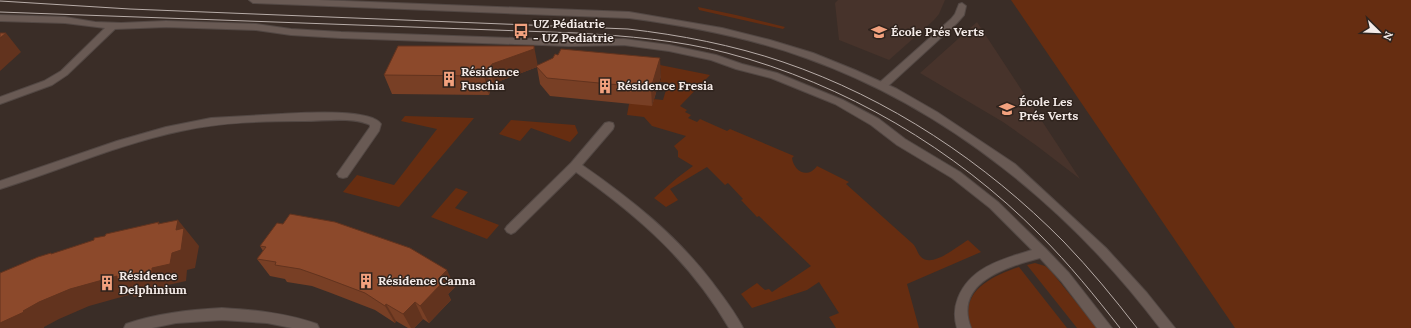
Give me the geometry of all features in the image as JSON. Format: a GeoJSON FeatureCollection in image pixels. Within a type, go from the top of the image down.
{"type":"FeatureCollection","features":[{"type":"Feature","properties":{"kind":"street"},"geometry":{"type":"LineString","coordinates":[[253,0],[598,13],[678,21],[786,47],[844,68],[883,85],[950,124],[1015,170],[1104,252],[1168,328]]}},
{"type":"Feature","properties":{"kind":"street"},"geometry":{"type":"LineString","coordinates":[[883,85],[954,21],[959,15],[962,6]]}},
{"type":"Feature","properties":{"kind":"street"},"geometry":{"type":"LineString","coordinates":[[0,18],[65,20],[112,26],[166,24],[256,27],[291,32],[341,35],[569,43],[624,42],[706,56],[789,81],[839,102],[865,115],[897,139],[940,164],[974,188],[994,205],[1042,252],[1065,277],[1105,328]]}},
{"type":"Feature","properties":{"kind":"street"},"geometry":{"type":"LineString","coordinates":[[0,101],[48,83],[64,73],[112,26]]}},
{"type":"Feature","properties":{"kind":"street"},"geometry":{"type":"LineString","coordinates":[[0,185],[133,139],[212,122],[236,119],[288,117],[352,117],[373,121],[376,124],[375,128],[343,174]]}},
{"type":"Feature","properties":{"kind":"street"},"geometry":{"type":"LineString","coordinates":[[511,229],[575,166],[609,126]]}},
{"type":"Feature","properties":{"kind":"street"},"geometry":{"type":"LineString","coordinates":[[575,166],[632,207],[661,233],[706,283],[736,328]]}},
{"type":"Feature","properties":{"kind":"street"},"geometry":{"type":"LineString","coordinates":[[964,328],[961,309],[964,295],[971,283],[993,269],[1042,252]]}},
{"type":"Feature","properties":{"kind":"street"},"geometry":{"type":"LineString","coordinates":[[131,328],[165,320],[220,314],[271,317],[312,328]]}},
{"type":"Feature","properties":{"kind":"shaded area","name":"École Prés Verts"},"geometry":{"type":"Polygon","coordinates":[[[838,0],[945,0],[939,14],[934,20],[889,60],[839,40],[835,3],[838,0]]]}},
{"type":"Feature","properties":{"kind":"shaded area"},"geometry":{"type":"Polygon","coordinates":[[[1011,0],[1411,0],[1411,328],[1235,328],[1011,0]]]}},
{"type":"Feature","properties":{"kind":"shaded area"},"geometry":{"type":"Polygon","coordinates":[[[698,7],[785,27],[783,29],[699,10],[698,7]]]}},
{"type":"Feature","properties":{"kind":"shaded area","name":"École Les Prés Verts"},"geometry":{"type":"Polygon","coordinates":[[[977,22],[1080,179],[1003,122],[920,73],[977,22]]]}},
{"type":"Feature","properties":{"kind":"shaded area"},"geometry":{"type":"Polygon","coordinates":[[[660,65],[710,75],[680,106],[687,110],[685,112],[691,115],[688,118],[697,122],[700,119],[727,131],[730,129],[794,156],[792,158],[795,167],[802,172],[810,172],[817,166],[849,182],[846,184],[913,244],[921,257],[926,260],[938,258],[968,240],[981,252],[907,284],[919,328],[836,328],[829,317],[839,313],[819,282],[807,290],[752,308],[741,294],[757,283],[765,290],[769,289],[772,292],[811,266],[759,216],[757,217],[728,183],[725,185],[707,167],[670,189],[678,200],[666,207],[654,198],[693,166],[678,157],[678,151],[674,146],[686,136],[652,126],[644,117],[627,115],[629,104],[654,99],[663,100],[668,83],[660,82],[660,65]]]}},
{"type":"Feature","properties":{"kind":"shaded area"},"geometry":{"type":"Polygon","coordinates":[[[405,116],[474,118],[399,207],[343,192],[357,175],[394,185],[437,129],[401,121],[405,116]]]}},
{"type":"Feature","properties":{"kind":"shaded area"},"geometry":{"type":"Polygon","coordinates":[[[511,120],[575,125],[578,133],[570,142],[531,128],[520,141],[499,134],[511,120]]]}},
{"type":"Feature","properties":{"kind":"shaded area"},"geometry":{"type":"Polygon","coordinates":[[[456,188],[468,192],[455,208],[499,225],[487,239],[431,217],[456,188]]]}},
{"type":"Feature","properties":{"kind":"shaded area"},"geometry":{"type":"Polygon","coordinates":[[[1035,263],[1045,266],[1050,270],[1097,328],[1077,328],[1027,265],[1035,263]]]}},
{"type":"Feature","properties":{"kind":"shaded area"},"geometry":{"type":"Polygon","coordinates":[[[1019,267],[1067,328],[971,328],[968,315],[969,304],[973,295],[988,281],[1019,267]]]}},
{"type":"Feature","properties":{"kind":"building"},"geometry":{"type":"Polygon","coordinates":[[[0,33],[6,33],[0,38],[0,33]]]}},
{"type":"Feature","properties":{"kind":"building"},"geometry":{"type":"Polygon","coordinates":[[[398,46],[534,46],[534,49],[492,64],[490,70],[486,70],[484,76],[384,75],[398,46]]]}},
{"type":"Feature","properties":{"kind":"building"},"geometry":{"type":"Polygon","coordinates":[[[561,49],[660,58],[651,88],[547,78],[536,66],[553,58],[555,54],[558,55],[561,49]]]}},
{"type":"Feature","properties":{"kind":"building","name":"Résidence Canna"},"geometry":{"type":"Polygon","coordinates":[[[290,214],[335,222],[410,248],[447,270],[438,279],[443,282],[420,306],[415,302],[403,314],[386,304],[385,306],[365,293],[320,276],[300,269],[275,265],[276,262],[257,259],[266,247],[260,246],[277,223],[283,224],[290,214]]]}},
{"type":"Feature","properties":{"kind":"building"},"geometry":{"type":"Polygon","coordinates":[[[178,220],[176,230],[184,228],[181,250],[172,253],[170,264],[152,268],[152,271],[117,279],[117,276],[70,289],[39,302],[23,311],[24,312],[0,323],[0,273],[38,257],[94,240],[94,238],[105,236],[106,234],[159,222],[158,224],[178,220]]]}},
{"type":"Feature","properties":{"kind":"tram line"},"geometry":{"type":"LineString","coordinates":[[0,1],[130,9],[628,29],[706,41],[764,56],[822,77],[861,94],[898,114],[968,159],[1002,185],[1064,242],[1102,284],[1137,328]]}},
{"type":"Feature","properties":{"kind":"tram line"},"geometry":{"type":"LineString","coordinates":[[0,12],[577,33],[634,37],[690,45],[727,53],[771,66],[814,82],[896,123],[935,148],[972,175],[1007,204],[1040,235],[1082,280],[1120,328]]}},
{"type":"Feature","properties":{"kind":"place","name":"UZ Pédiatrie - UZ Pediatrie"},"geometry":{"type":"Point","coordinates":[521,31]}},
{"type":"Feature","properties":{"kind":"place","name":"École Prés Verts"},"geometry":{"type":"Point","coordinates":[879,32]}},
{"type":"Feature","properties":{"kind":"place","name":"Résidence Fuschia"},"geometry":{"type":"Point","coordinates":[449,79]}},
{"type":"Feature","properties":{"kind":"place","name":"Résidence Fresia"},"geometry":{"type":"Point","coordinates":[605,86]}},
{"type":"Feature","properties":{"kind":"place","name":"École Les Prés Verts"},"geometry":{"type":"Point","coordinates":[1007,109]}},
{"type":"Feature","properties":{"kind":"place","name":"Résidence Canna"},"geometry":{"type":"Point","coordinates":[366,281]}},
{"type":"Feature","properties":{"kind":"place","name":"Résidence Delphinium"},"geometry":{"type":"Point","coordinates":[107,283]}}]}
